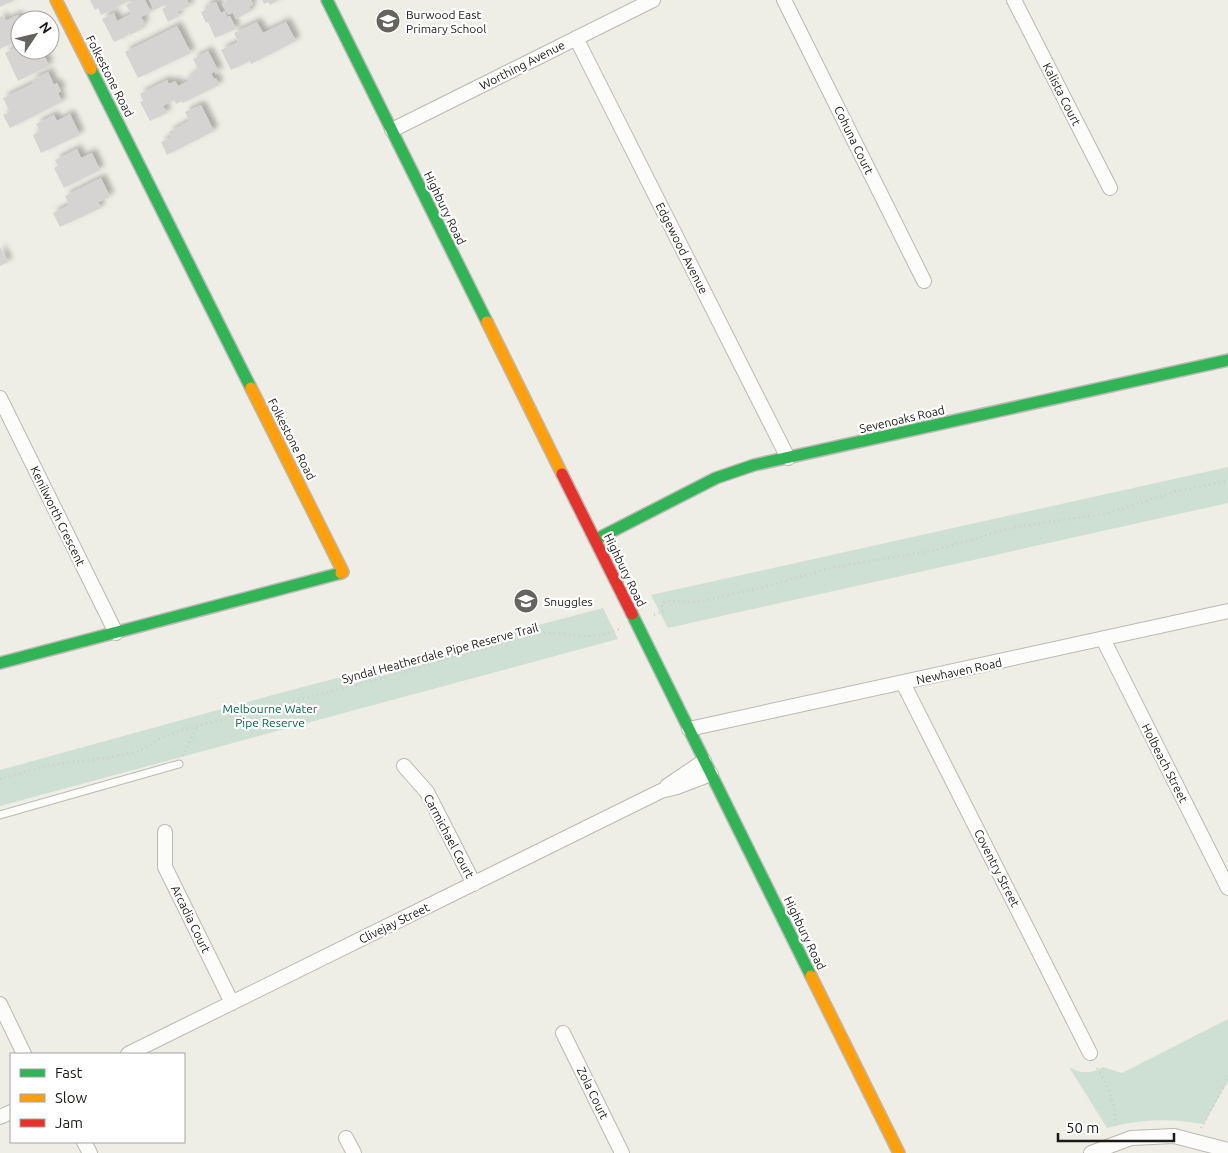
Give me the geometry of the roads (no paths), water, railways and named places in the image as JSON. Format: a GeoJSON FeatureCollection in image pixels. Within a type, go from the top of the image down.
{"type":"FeatureCollection","features":[{"type":"Feature","properties":{"kind":"street","name":"Folkestone Road"},"geometry":{"type":"LineString","coordinates":[[0,663],[343,572],[56,0]]}},
{"type":"Feature","properties":{"kind":"street","name":"Highbury Road"},"geometry":{"type":"LineString","coordinates":[[327,0],[899,1153]]}},
{"type":"Feature","properties":{"kind":"street","name":"Worthing Avenue"},"geometry":{"type":"LineString","coordinates":[[392,130],[653,0]]}},
{"type":"Feature","properties":{"kind":"street","name":"Cohuna Court"},"geometry":{"type":"LineString","coordinates":[[784,0],[924,281]]}},
{"type":"Feature","properties":{"kind":"street","name":"Kalista Court"},"geometry":{"type":"LineString","coordinates":[[1014,0],[1110,188]]}},
{"type":"Feature","properties":{"kind":"street","name":"Edgewood Avenue"},"geometry":{"type":"LineString","coordinates":[[576,38],[788,458]]}},
{"type":"Feature","properties":{"kind":"street","name":"Sevenoaks Road"},"geometry":{"type":"LineString","coordinates":[[595,540],[716,478],[754,465],[1228,360]]}},
{"type":"Feature","properties":{"kind":"street","name":"Kenilworth Crescent"},"geometry":{"type":"LineString","coordinates":[[0,398],[116,633]]}},
{"type":"Feature","properties":{"kind":"street","name":"Newhaven Road"},"geometry":{"type":"LineString","coordinates":[[689,729],[1228,611]]}},
{"type":"Feature","properties":{"kind":"street","name":"Holbeach Street"},"geometry":{"type":"LineString","coordinates":[[1103,639],[1228,888]]}},
{"type":"Feature","properties":{"kind":"street","name":"Coventry Street"},"geometry":{"type":"LineString","coordinates":[[903,683],[1090,1053]]}},
{"type":"Feature","properties":{"kind":"street","name":"Clivejay Street"},"geometry":{"type":"LineString","coordinates":[[661,791],[673,780],[704,761]]}},
{"type":"Feature","properties":{"kind":"street","name":"Carmichael Court"},"geometry":{"type":"LineString","coordinates":[[404,766],[428,792],[474,884]]}},
{"type":"Feature","properties":{"kind":"street","name":"Clivejay Street"},"geometry":{"type":"LineString","coordinates":[[130,1053],[661,791],[711,774]]}},
{"type":"Feature","properties":{"kind":"street","name":"Arcadia Court"},"geometry":{"type":"LineString","coordinates":[[165,832],[165,867],[232,1003]]}},
{"type":"Feature","properties":{"kind":"street"},"geometry":{"type":"LineString","coordinates":[[0,1004],[24,1053]]}},
{"type":"Feature","properties":{"kind":"street","name":"Zola Court"},"geometry":{"type":"LineString","coordinates":[[563,1033],[622,1153]]}},
{"type":"Feature","properties":{"kind":"street"},"geometry":{"type":"LineString","coordinates":[[1091,1153],[1131,1138],[1174,1136],[1228,1150]]}},
{"type":"Feature","properties":{"kind":"street"},"geometry":{"type":"LineString","coordinates":[[346,1138],[354,1153]]}},
{"type":"Feature","properties":{"kind":"lane"},"geometry":{"type":"LineString","coordinates":[[0,815],[179,764]]}},
{"type":"Feature","properties":{"kind":"place","name":"Burwood East Primary School"},"geometry":{"type":"Point","coordinates":[388,21]}},
{"type":"Feature","properties":{"kind":"place","name":"Snuggles"},"geometry":{"type":"Point","coordinates":[526,601]}},
{"type":"Feature","properties":{"kind":"park label","name":"Melbourne Water Pipe Reserve"},"geometry":{"type":"Point","coordinates":[270,715]}}]}
